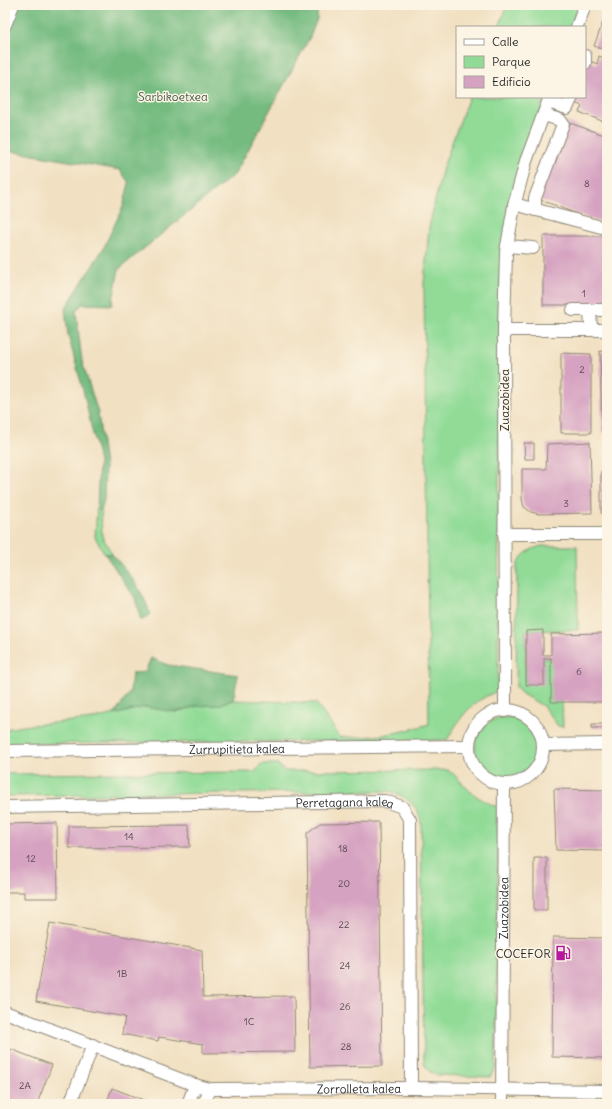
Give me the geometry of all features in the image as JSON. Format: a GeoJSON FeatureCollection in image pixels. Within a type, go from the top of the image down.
{"type":"FeatureCollection","features":[{"type":"Feature","properties":{"kind":"street"},"geometry":{"type":"LineString","coordinates":[[5,25],[13,5]]}},
{"type":"Feature","properties":{"kind":"street"},"geometry":{"type":"LineString","coordinates":[[577,26],[585,5]]}},
{"type":"Feature","properties":{"kind":"street"},"geometry":{"type":"LineString","coordinates":[[549,100],[566,108],[571,98]]}},
{"type":"Feature","properties":{"kind":"street","name":"Zuazobidea"},"geometry":{"type":"LineString","coordinates":[[505,710],[504,330],[507,246],[514,204],[526,161],[549,100]]}},
{"type":"Feature","properties":{"kind":"street"},"geometry":{"type":"LineString","coordinates":[[535,210],[535,198],[563,124],[560,120],[544,115]]}},
{"type":"Feature","properties":{"kind":"street"},"geometry":{"type":"LineString","coordinates":[[514,204],[605,228]]}},
{"type":"Feature","properties":{"kind":"street"},"geometry":{"type":"LineString","coordinates":[[507,246],[533,248]]}},
{"type":"Feature","properties":{"kind":"street"},"geometry":{"type":"LineString","coordinates":[[573,310],[607,310]]}},
{"type":"Feature","properties":{"kind":"street"},"geometry":{"type":"LineString","coordinates":[[590,310],[591,330]]}},
{"type":"Feature","properties":{"kind":"street"},"geometry":{"type":"LineString","coordinates":[[504,330],[607,330]]}},
{"type":"Feature","properties":{"kind":"street"},"geometry":{"type":"LineString","coordinates":[[504,534],[607,534]]}},
{"type":"Feature","properties":{"kind":"street"},"geometry":{"type":"LineString","coordinates":[[505,710],[514,711],[531,720],[539,731],[543,744],[543,754],[536,770],[522,781],[504,784],[493,782],[483,776],[476,768],[471,757],[469,746],[471,737],[480,721],[487,716],[505,710]]}},
{"type":"Feature","properties":{"kind":"street"},"geometry":{"type":"LineString","coordinates":[[543,744],[607,744]]}},
{"type":"Feature","properties":{"kind":"street","name":"Zurrupitieta kalea"},"geometry":{"type":"LineString","coordinates":[[5,751],[469,746]]}},
{"type":"Feature","properties":{"kind":"street","name":"Zuazobidea"},"geometry":{"type":"LineString","coordinates":[[502,1104],[504,784]]}},
{"type":"Feature","properties":{"kind":"street","name":"Perretagana kalea"},"geometry":{"type":"LineString","coordinates":[[5,807],[385,801],[402,807],[410,820],[411,1088]]}},
{"type":"Feature","properties":{"kind":"street","name":"Zorrolleta kalea"},"geometry":{"type":"LineString","coordinates":[[5,1012],[195,1085],[210,1089],[411,1088],[607,1091]]}},
{"type":"Feature","properties":{"kind":"street"},"geometry":{"type":"LineString","coordinates":[[70,1104],[93,1045]]}},
{"type":"Feature","properties":{"kind":"street"},"geometry":{"type":"LineString","coordinates":[[188,1104],[195,1085]]}},
{"type":"Feature","properties":{"kind":"street"},"geometry":{"type":"LineString","coordinates":[[204,1104],[210,1089]]}},
{"type":"Feature","properties":{"kind":"green space","name":"Sarbikoetxea"},"geometry":{"type":"Polygon","coordinates":[[[17,5],[318,5],[317,19],[310,37],[235,174],[119,269],[112,305],[82,304],[76,311],[82,361],[98,413],[105,466],[104,499],[101,511],[97,507],[99,462],[84,394],[68,335],[65,309],[103,249],[123,207],[129,183],[120,170],[5,150],[5,35],[17,5]]]}},
{"type":"Feature","properties":{"kind":"green space"},"geometry":{"type":"Polygon","coordinates":[[[503,5],[579,5],[571,26],[499,26],[506,7],[503,5]]]}},
{"type":"Feature","properties":{"kind":"green space"},"geometry":{"type":"Polygon","coordinates":[[[469,98],[544,98],[500,270],[498,691],[481,700],[468,710],[447,740],[5,744],[5,729],[94,719],[145,707],[176,712],[197,706],[217,705],[233,700],[316,703],[340,737],[385,735],[429,724],[424,284],[429,227],[443,167],[469,98]]]}},
{"type":"Feature","properties":{"kind":"green space"},"geometry":{"type":"Polygon","coordinates":[[[97,507],[101,511],[102,536],[112,554],[105,554],[95,537],[97,507]]]}},
{"type":"Feature","properties":{"kind":"green space"},"geometry":{"type":"Polygon","coordinates":[[[541,546],[577,546],[578,630],[526,631],[526,685],[544,658],[551,658],[562,702],[563,727],[558,726],[543,706],[522,694],[516,688],[517,565],[527,552],[541,546]]]}},
{"type":"Feature","properties":{"kind":"green space"},"geometry":{"type":"Polygon","coordinates":[[[105,554],[112,554],[139,589],[150,614],[141,621],[135,598],[105,554]]]}},
{"type":"Feature","properties":{"kind":"green space"},"geometry":{"type":"Polygon","coordinates":[[[151,658],[168,665],[238,675],[233,700],[217,705],[197,706],[176,712],[145,707],[114,715],[130,692],[132,673],[145,672],[151,658]]]}},
{"type":"Feature","properties":{"kind":"green space"},"geometry":{"type":"Polygon","coordinates":[[[506,717],[523,722],[528,726],[532,731],[537,748],[532,765],[528,770],[523,774],[506,779],[489,774],[484,770],[480,765],[475,748],[480,731],[484,726],[489,722],[506,717]]]}},
{"type":"Feature","properties":{"kind":"green space"},"geometry":{"type":"Polygon","coordinates":[[[261,764],[278,764],[284,771],[447,770],[477,796],[498,807],[496,1067],[490,1077],[438,1075],[430,1072],[424,1064],[421,822],[417,811],[405,798],[388,791],[5,796],[5,774],[255,772],[261,764]]]}},
{"type":"Feature","properties":{"kind":"building"},"geometry":{"type":"Polygon","coordinates":[[[607,11],[607,51],[594,46],[607,11]]]}},
{"type":"Feature","properties":{"kind":"building"},"geometry":{"type":"Polygon","coordinates":[[[599,56],[607,59],[607,123],[579,112],[582,106],[572,102],[574,98],[586,98],[586,65],[588,60],[597,64],[599,56]]]}},
{"type":"Feature","properties":{"kind":"building"},"geometry":{"type":"Polygon","coordinates":[[[567,122],[607,136],[606,225],[536,198],[567,122]]]}},
{"type":"Feature","properties":{"kind":"building"},"geometry":{"type":"Polygon","coordinates":[[[543,236],[607,236],[607,305],[543,305],[543,236]]]}},
{"type":"Feature","properties":{"kind":"building"},"geometry":{"type":"Polygon","coordinates":[[[600,351],[607,352],[607,432],[602,432],[600,351]]]}},
{"type":"Feature","properties":{"kind":"building"},"geometry":{"type":"Polygon","coordinates":[[[561,353],[591,354],[591,433],[561,433],[561,353]]]}},
{"type":"Feature","properties":{"kind":"building"},"geometry":{"type":"Polygon","coordinates":[[[590,442],[592,513],[539,514],[531,512],[524,507],[522,499],[522,469],[546,469],[547,444],[590,442]]]}},
{"type":"Feature","properties":{"kind":"building"},"geometry":{"type":"Polygon","coordinates":[[[524,443],[534,443],[534,459],[525,459],[524,443]]]}},
{"type":"Feature","properties":{"kind":"building"},"geometry":{"type":"Polygon","coordinates":[[[601,471],[607,471],[607,513],[601,513],[601,471]]]}},
{"type":"Feature","properties":{"kind":"building"},"geometry":{"type":"Polygon","coordinates":[[[543,630],[543,655],[551,655],[551,634],[607,633],[607,702],[551,702],[551,658],[544,658],[544,685],[526,685],[526,631],[543,630]]]}},
{"type":"Feature","properties":{"kind":"building"},"geometry":{"type":"Polygon","coordinates":[[[592,724],[606,724],[606,728],[592,728],[592,724]]]}},
{"type":"Feature","properties":{"kind":"building"},"geometry":{"type":"Polygon","coordinates":[[[554,789],[607,790],[607,851],[556,850],[554,789]]]}},
{"type":"Feature","properties":{"kind":"building"},"geometry":{"type":"Polygon","coordinates":[[[379,822],[382,1066],[310,1067],[307,833],[320,823],[379,822]]]}},
{"type":"Feature","properties":{"kind":"building"},"geometry":{"type":"Polygon","coordinates":[[[57,823],[58,898],[24,898],[24,892],[5,892],[5,824],[57,823]]]}},
{"type":"Feature","properties":{"kind":"building"},"geometry":{"type":"Polygon","coordinates":[[[189,825],[190,847],[69,848],[69,826],[189,825]]]}},
{"type":"Feature","properties":{"kind":"building"},"geometry":{"type":"Polygon","coordinates":[[[534,858],[547,858],[547,910],[534,910],[534,858]]]}},
{"type":"Feature","properties":{"kind":"building"},"geometry":{"type":"Polygon","coordinates":[[[50,923],[202,950],[203,997],[294,996],[295,1052],[203,1053],[203,1044],[159,1037],[158,1041],[122,1034],[125,1017],[36,1001],[50,923]]]}},
{"type":"Feature","properties":{"kind":"building"},"geometry":{"type":"Polygon","coordinates":[[[553,937],[607,938],[607,1058],[552,1057],[553,937]]]}},
{"type":"Feature","properties":{"kind":"building"},"geometry":{"type":"Polygon","coordinates":[[[5,1047],[52,1065],[37,1104],[5,1104],[5,1047]]]}},
{"type":"Feature","properties":{"kind":"building"},"geometry":{"type":"Polygon","coordinates":[[[112,1088],[154,1104],[106,1104],[112,1088]]]}},
{"type":"Feature","properties":{"kind":"place","name":"COCEFOR"},"geometry":{"type":"Point","coordinates":[563,953]}}]}
